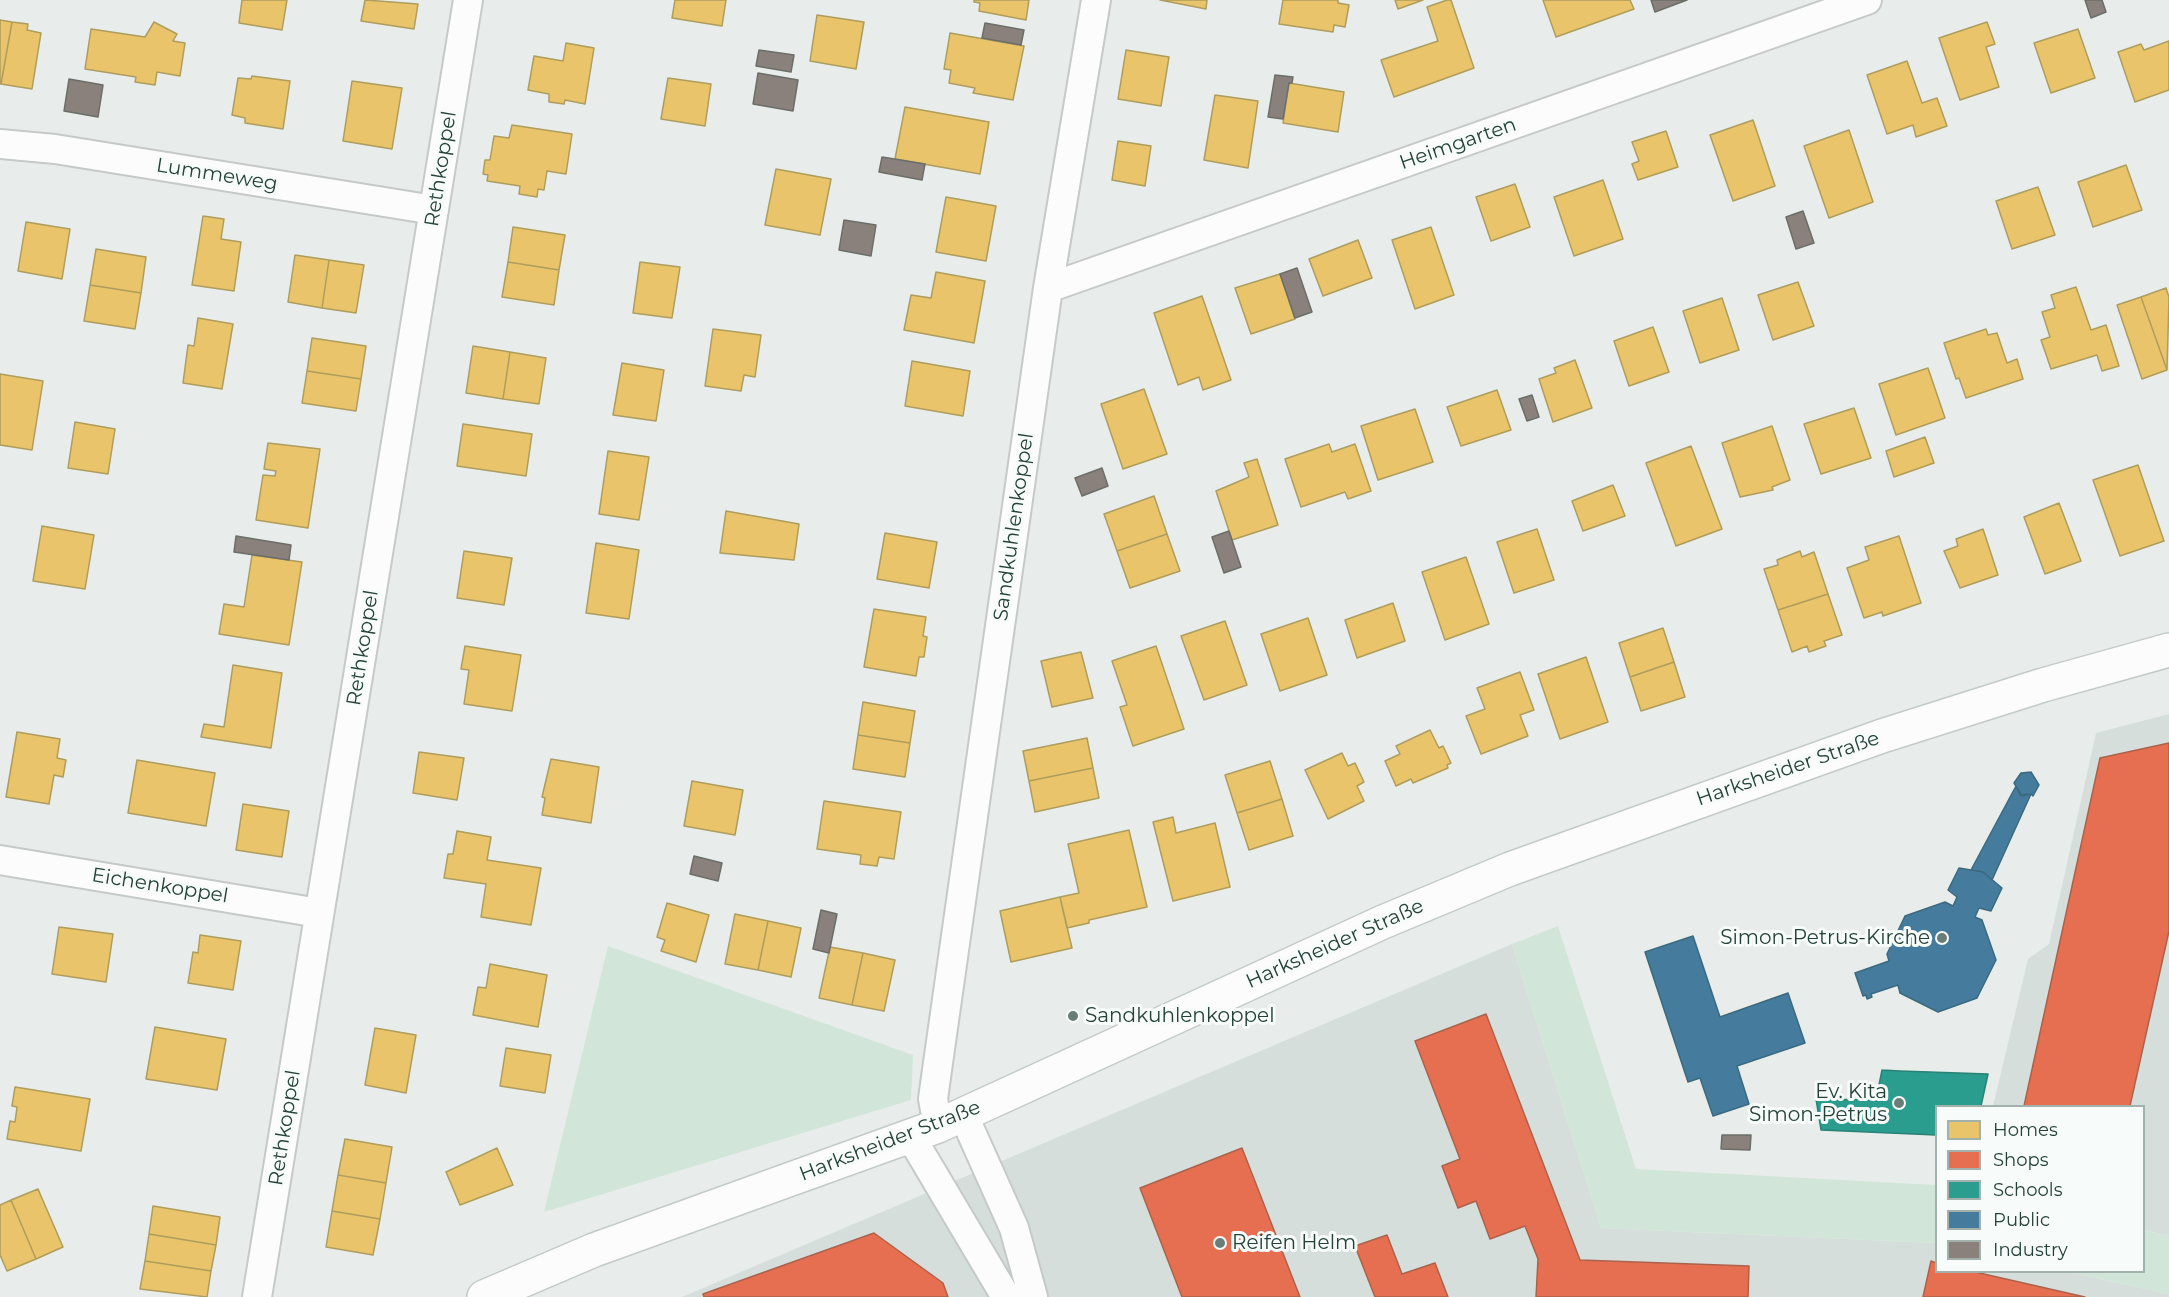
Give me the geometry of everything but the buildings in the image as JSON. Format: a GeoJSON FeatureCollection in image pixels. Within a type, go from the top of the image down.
{"type":"FeatureCollection","features":[{"type":"Feature","properties":{"kind":"main road","name":"Harksheider Straße"},"geometry":{"type":"LineString","coordinates":[[484,1297],[594,1250],[937,1126],[1372,926],[1510,869],[1882,736],[2043,685],[2169,650]]}},
{"type":"Feature","properties":{"kind":"street","name":"Rethkoppel"},"geometry":{"type":"LineString","coordinates":[[257,1297],[468,0]]}},
{"type":"Feature","properties":{"kind":"street","name":"Sandkuhlenkoppel"},"geometry":{"type":"LineString","coordinates":[[937,1126],[933,1099],[937,1070],[1048,288],[1096,0]]}},
{"type":"Feature","properties":{"kind":"street","name":"Heimgarten"},"geometry":{"type":"LineString","coordinates":[[1048,288],[1867,0]]}},
{"type":"Feature","properties":{"kind":"street","name":"Lummeweg"},"geometry":{"type":"LineString","coordinates":[[0,144],[55,149],[434,210]]}},
{"type":"Feature","properties":{"kind":"street","name":"Eichenkoppel"},"geometry":{"type":"LineString","coordinates":[[0,860],[319,913]]}},
{"type":"Feature","properties":{"kind":"street"},"geometry":{"type":"LineString","coordinates":[[937,1126],[1006,1297]]}},
{"type":"Feature","properties":{"kind":"street"},"geometry":{"type":"LineString","coordinates":[[937,1126],[1014,1228],[1033,1297]]}},
{"type":"Feature","properties":{"kind":"shaded area"},"geometry":{"type":"Polygon","coordinates":[[[2169,714],[2169,1236],[2145,1230],[2145,1105],[1993,1105],[2028,959],[2049,944],[2096,733],[2169,714]]]}},
{"type":"Feature","properties":{"kind":"shaded area"},"geometry":{"type":"Polygon","coordinates":[[[1512,944],[1601,1228],[1935,1243],[1935,1273],[2073,1273],[2169,1294],[2169,1297],[682,1297],[1512,944]]]}},
{"type":"Feature","properties":{"kind":"green space"},"geometry":{"type":"Polygon","coordinates":[[[1558,926],[1636,1169],[1935,1185],[1935,1243],[1601,1228],[1512,944],[1558,926]]]}},
{"type":"Feature","properties":{"kind":"green space"},"geometry":{"type":"Polygon","coordinates":[[[608,946],[913,1055],[911,1100],[544,1212],[608,946]]]}},
{"type":"Feature","properties":{"kind":"green space"},"geometry":{"type":"Polygon","coordinates":[[[2145,1230],[2169,1236],[2169,1294],[2073,1273],[2145,1273],[2145,1230]]]}},
{"type":"Feature","properties":{"kind":"place","name":"Simon-Petrus-Kirche"},"geometry":{"type":"Point","coordinates":[1942,938]}},
{"type":"Feature","properties":{"kind":"place","name":"Sandkuhlenkoppel"},"geometry":{"type":"Point","coordinates":[1073,1016]}},
{"type":"Feature","properties":{"kind":"place","name":"Ev. Kita Simon-Petrus"},"geometry":{"type":"Point","coordinates":[1899,1103]}},
{"type":"Feature","properties":{"kind":"place","name":"Reifen Helm"},"geometry":{"type":"Point","coordinates":[1220,1243]}}]}
